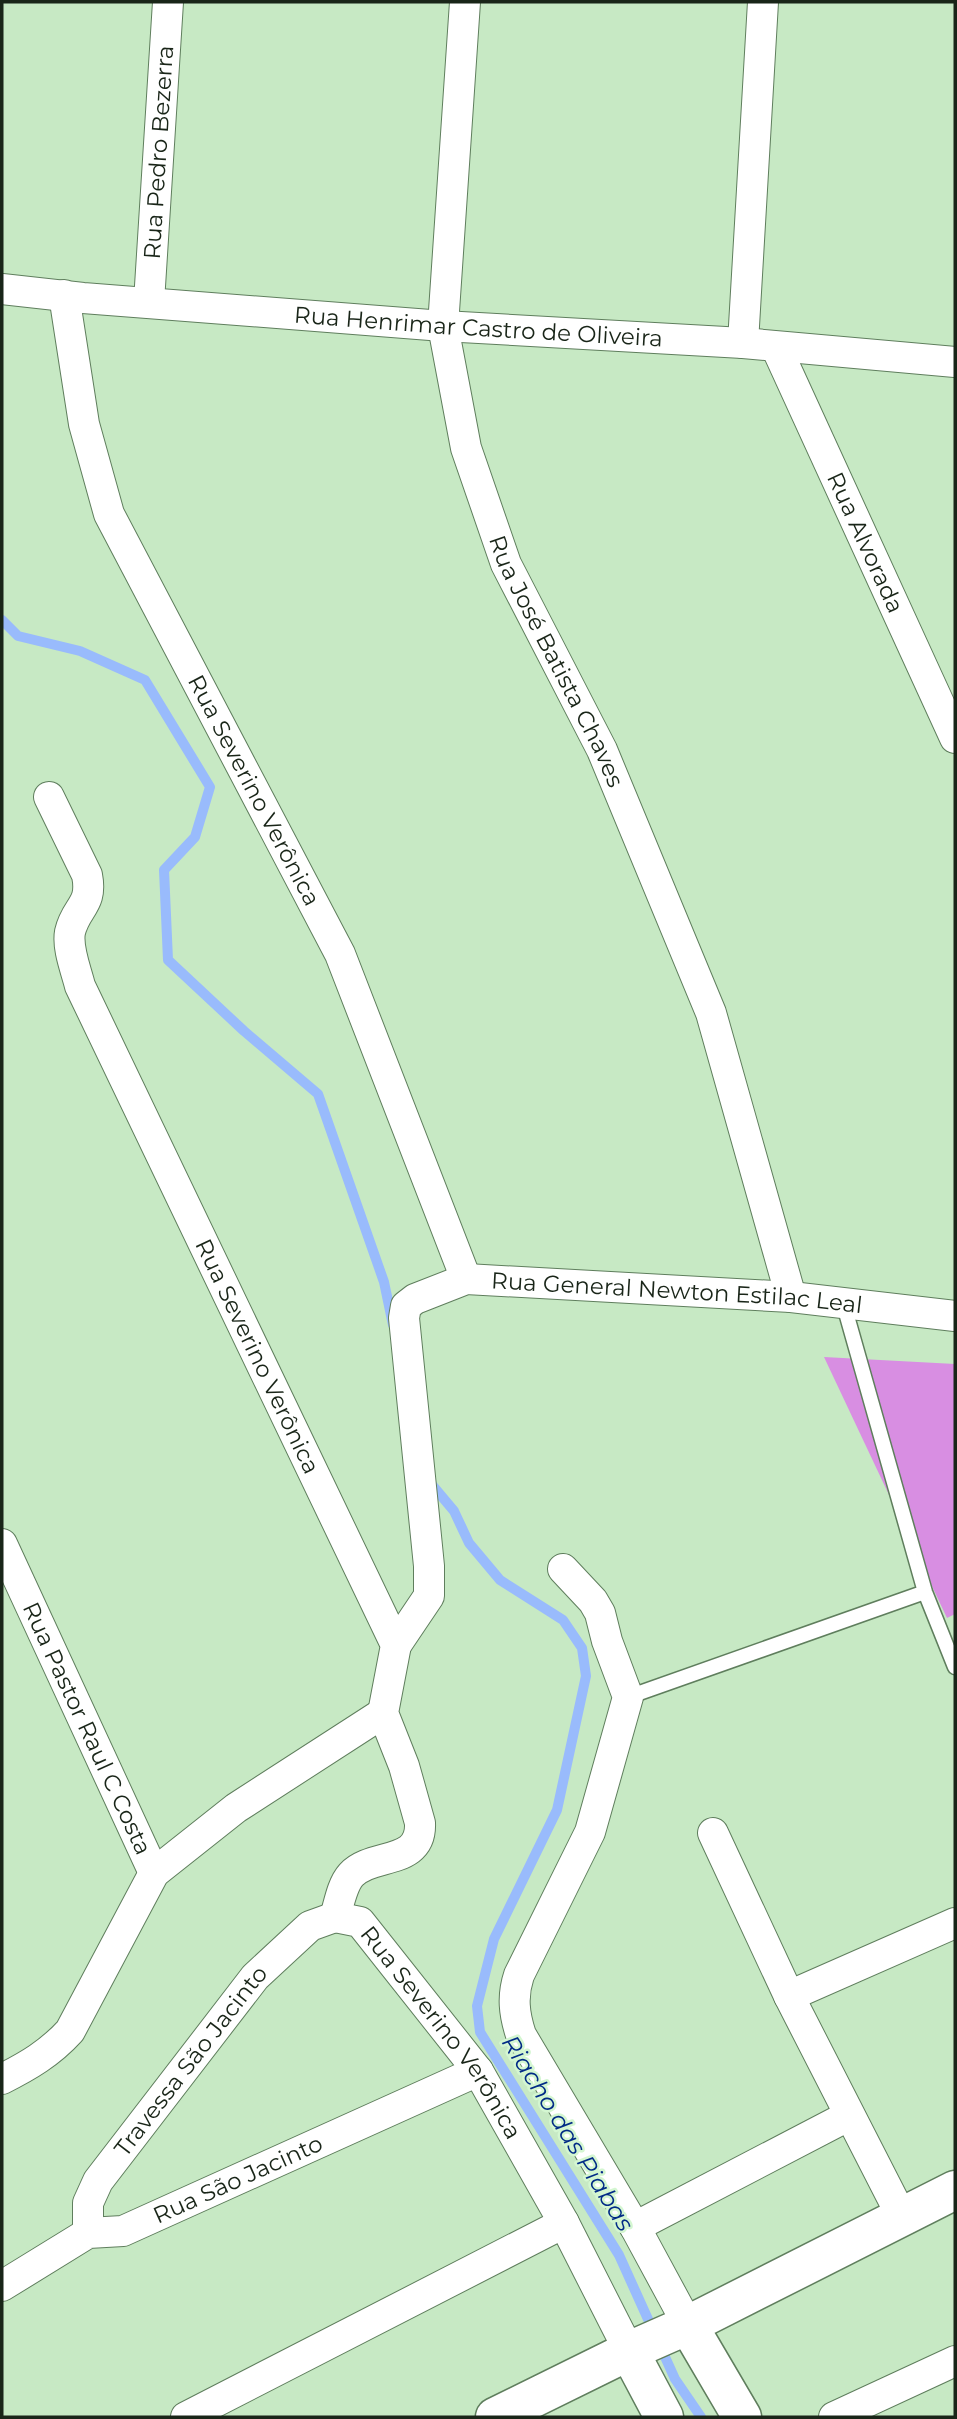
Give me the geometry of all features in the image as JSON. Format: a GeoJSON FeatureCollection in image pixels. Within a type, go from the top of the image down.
{"type":"FeatureCollection","features":[{"type":"Feature","properties":{"kind":"main road"},"geometry":{"type":"LineString","coordinates":[[495,2417],[688,2325],[955,2190]]}},
{"type":"Feature","properties":{"kind":"main road"},"geometry":{"type":"LineString","coordinates":[[688,2325],[742,2417]]}},
{"type":"Feature","properties":{"kind":"main road","name":"Rua Severino Verônica"},"geometry":{"type":"LineString","coordinates":[[629,2351],[664,2417]]}},
{"type":"Feature","properties":{"kind":"street","name":"Rua Pedro Bezerra"},"geometry":{"type":"LineString","coordinates":[[149,302],[168,2]]}},
{"type":"Feature","properties":{"kind":"street","name":"Rua José Batista Chaves"},"geometry":{"type":"LineString","coordinates":[[465,2],[443,326],[466,448],[506,564],[601,750],[711,1013],[791,1297]]}},
{"type":"Feature","properties":{"kind":"street"},"geometry":{"type":"LineString","coordinates":[[743,344],[763,2]]}},
{"type":"Feature","properties":{"kind":"street","name":"Rua Henrimar Castro de Oliveira"},"geometry":{"type":"LineString","coordinates":[[2,289],[443,326],[743,344],[955,362]]}},
{"type":"Feature","properties":{"kind":"street","name":"Rua Severino Verônica"},"geometry":{"type":"LineString","coordinates":[[64,295],[85,424],[109,514],[340,954],[466,1279]]}},
{"type":"Feature","properties":{"kind":"street","name":"Rua Alvorada"},"geometry":{"type":"LineString","coordinates":[[776,347],[955,738]]}},
{"type":"Feature","properties":{"kind":"street","name":"Rua Severino Verônica"},"geometry":{"type":"LineString","coordinates":[[50,797],[87,875],[89,887],[86,902],[71,928],[69,937],[80,986],[396,1645]]}},
{"type":"Feature","properties":{"kind":"street","name":"Rua General Newton Estilac Leal"},"geometry":{"type":"LineString","coordinates":[[396,1645],[429,1596],[429,1566],[404,1318],[406,1306],[415,1298],[466,1279],[791,1297],[955,1316]]}},
{"type":"Feature","properties":{"kind":"street","name":"Rua Pastor Raul C Costa"},"geometry":{"type":"LineString","coordinates":[[2,1544],[154,1873]]}},
{"type":"Feature","properties":{"kind":"street"},"geometry":{"type":"LineString","coordinates":[[563,1569],[593,1601],[600,1614],[628,1697],[596,1817],[582,1852],[519,1975],[514,2006],[521,2035],[635,2227],[688,2325]]}},
{"type":"Feature","properties":{"kind":"street"},"geometry":{"type":"LineString","coordinates":[[2,2079],[35,2063],[55,2048],[70,2031],[154,1873],[236,1808],[383,1713],[396,1645]]}},
{"type":"Feature","properties":{"kind":"street","name":"Rua Severino Verônica"},"geometry":{"type":"LineString","coordinates":[[383,1713],[404,1766],[420,1823],[419,1840],[405,1852],[361,1866],[352,1873],[347,1879],[334,1917],[360,1922],[478,2071],[564,2223],[629,2351]]}},
{"type":"Feature","properties":{"kind":"street"},"geometry":{"type":"LineString","coordinates":[[713,1833],[848,2116],[902,2217]]}},
{"type":"Feature","properties":{"kind":"street","name":"Travessa São Jacinto"},"geometry":{"type":"LineString","coordinates":[[88,2232],[88,2203],[98,2181],[255,1977],[310,1926],[334,1917]]}},
{"type":"Feature","properties":{"kind":"street"},"geometry":{"type":"LineString","coordinates":[[789,1996],[955,1923]]}},
{"type":"Feature","properties":{"kind":"street","name":"Rua São Jacinto"},"geometry":{"type":"LineString","coordinates":[[2,2286],[88,2232],[122,2231],[478,2071]]}},
{"type":"Feature","properties":{"kind":"street"},"geometry":{"type":"LineString","coordinates":[[635,2227],[848,2116]]}},
{"type":"Feature","properties":{"kind":"street"},"geometry":{"type":"LineString","coordinates":[[186,2417],[564,2223]]}},
{"type":"Feature","properties":{"kind":"street"},"geometry":{"type":"LineString","coordinates":[[834,2417],[955,2361]]}},
{"type":"Feature","properties":{"kind":"lane"},"geometry":{"type":"LineString","coordinates":[[843,1302],[925,1592],[955,1667]]}},
{"type":"Feature","properties":{"kind":"lane"},"geometry":{"type":"LineString","coordinates":[[628,1697],[925,1592]]}},
{"type":"Feature","properties":{"kind":"shaded area"},"geometry":{"type":"Polygon","coordinates":[[[824,1357],[955,1364],[955,1614],[947,1618],[824,1357]]]}},
{"type":"Feature","properties":{"kind":"waterway"},"geometry":{"type":"LineString","coordinates":[[2,620],[18,636],[80,651],[145,680],[210,787],[195,837],[164,870],[168,960],[244,1031],[318,1094],[384,1282],[393,1325]]}},
{"type":"Feature","properties":{"kind":"waterway","name":"Riacho das Piabas"},"geometry":{"type":"LineString","coordinates":[[428,1480],[454,1511],[469,1543],[500,1580],[563,1620],[582,1648],[586,1676],[557,1810],[494,1939],[477,2006],[480,2032],[619,2255],[675,2379],[701,2417]]}}]}
